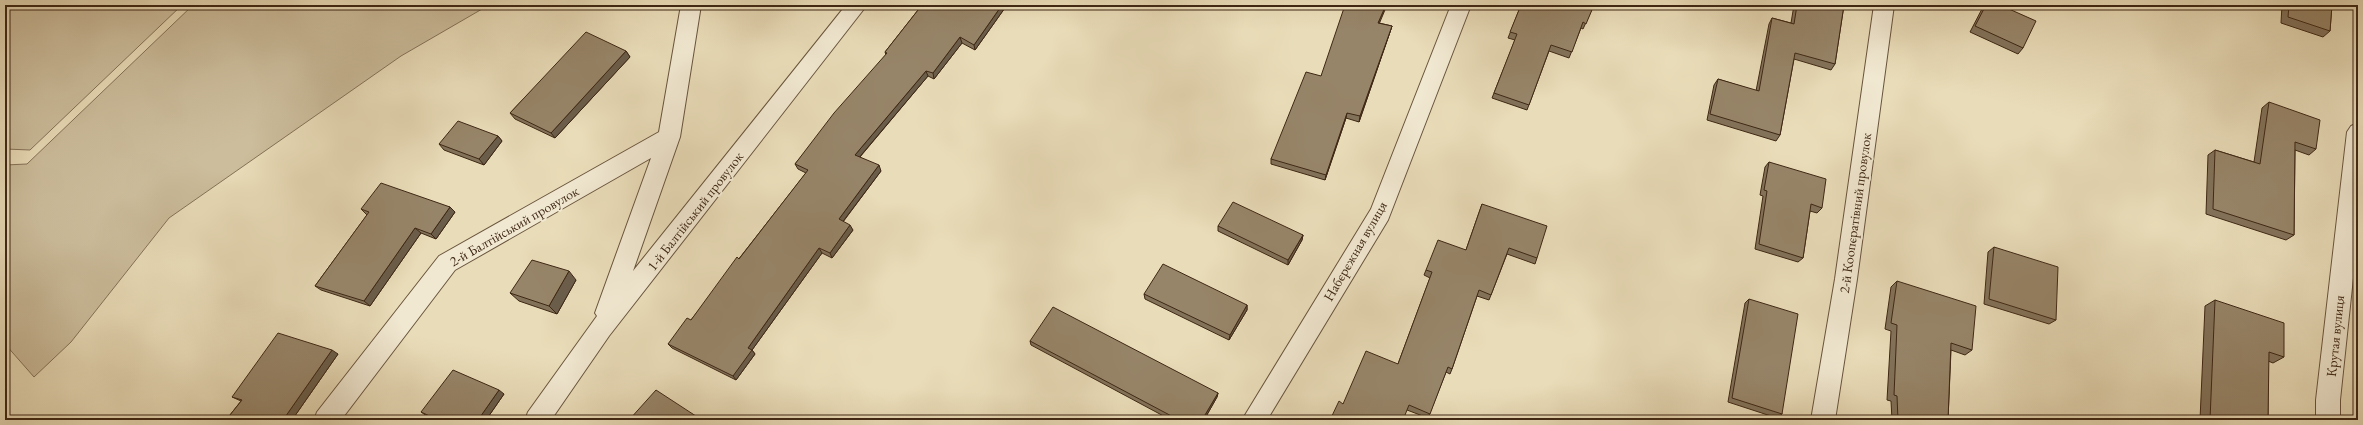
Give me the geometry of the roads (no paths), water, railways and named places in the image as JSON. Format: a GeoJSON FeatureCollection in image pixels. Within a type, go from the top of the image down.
{"type":"FeatureCollection","features":[{"type":"Feature","properties":{"kind":"street"},"geometry":{"type":"LineString","coordinates":[[601,329],[669,137],[691,5]]}},
{"type":"Feature","properties":{"kind":"street","name":"1-й Балтійський провулок"},"geometry":{"type":"LineString","coordinates":[[537,420],[601,329],[857,5]]}},
{"type":"Feature","properties":{"kind":"street","name":"Набєрєжная вулиця"},"geometry":{"type":"LineString","coordinates":[[1254,420],[1380,213],[1461,5]]}},
{"type":"Feature","properties":{"kind":"street","name":"2-й Коопєратівний провулок"},"geometry":{"type":"LineString","coordinates":[[1823,420],[1846,279],[1884,5]]}},
{"type":"Feature","properties":{"kind":"street","name":"Крутая вулиця"},"geometry":{"type":"LineString","coordinates":[[2328,420],[2328,400],[2358,132]]}},
{"type":"Feature","properties":{"kind":"street","name":"2-й Балтійський провулок"},"geometry":{"type":"LineString","coordinates":[[326,420],[447,263],[669,137]]}}]}
